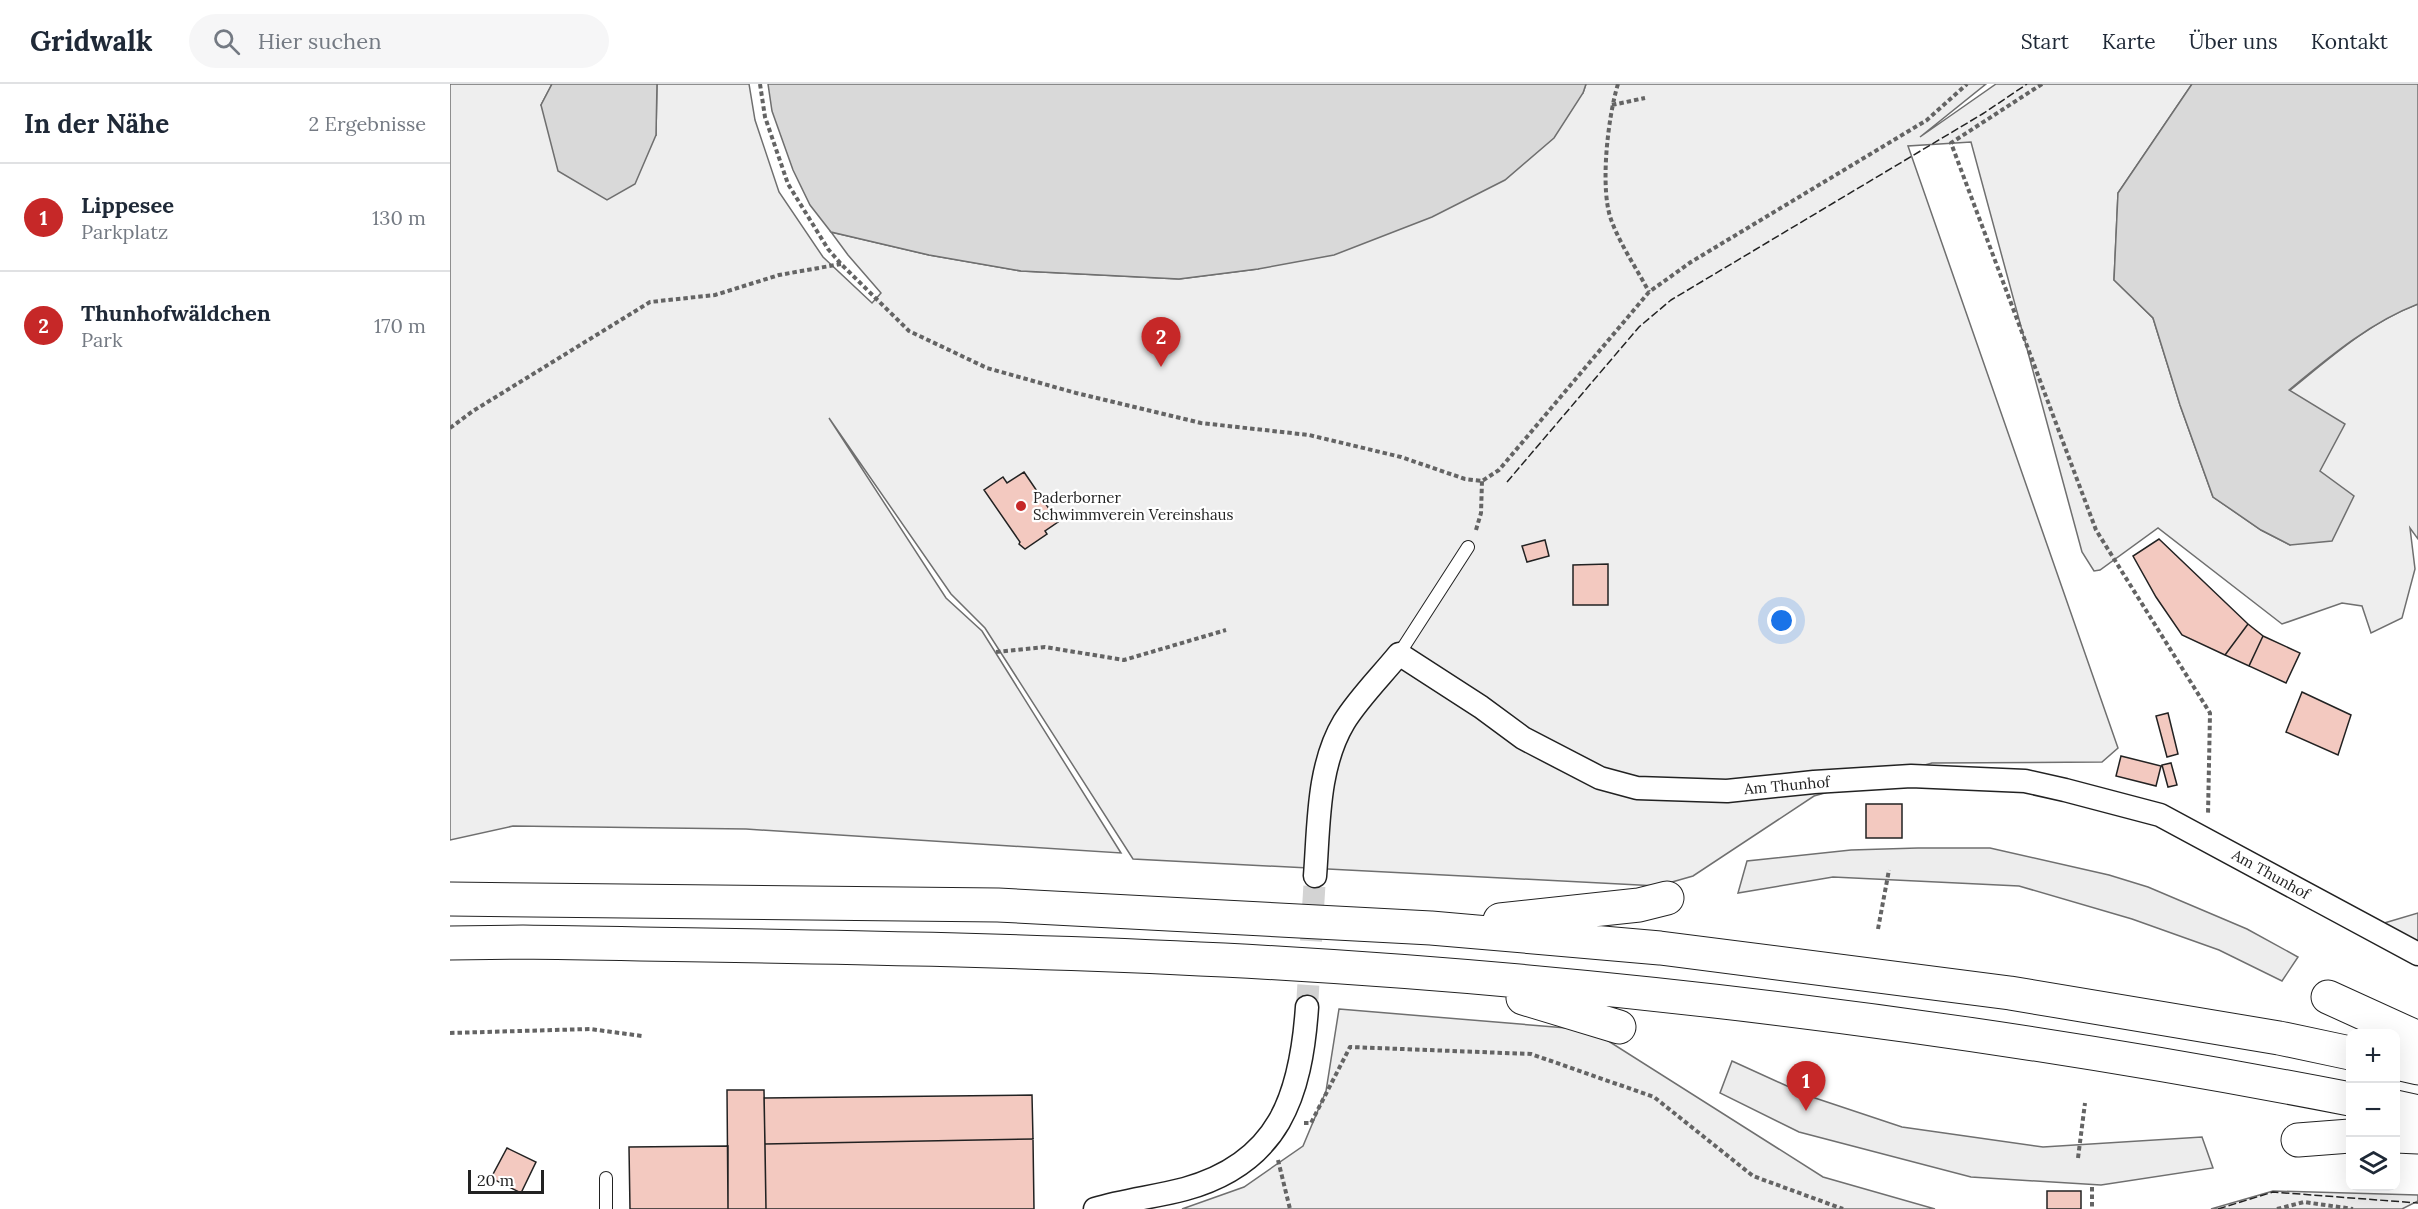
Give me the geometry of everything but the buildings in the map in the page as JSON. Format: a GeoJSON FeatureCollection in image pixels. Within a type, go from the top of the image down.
{"type":"FeatureCollection","features":[{"type":"Feature","properties":{"kind":"highway"},"geometry":{"type":"LineString","coordinates":[[1431,928],[1639,905],[1667,898]]}},
{"type":"Feature","properties":{"kind":"highway"},"geometry":{"type":"LineString","coordinates":[[450,899],[998,905],[1431,928],[1660,948],[2010,993],[2279,1038],[2346,1052]]}},
{"type":"Feature","properties":{"kind":"highway"},"geometry":{"type":"LineString","coordinates":[[450,944],[535,943],[1021,951],[1229,960],[1440,974],[1668,996],[2014,1040],[2346,1098]]}},
{"type":"Feature","properties":{"kind":"highway"},"geometry":{"type":"LineString","coordinates":[[1440,974],[1619,1027]]}},
{"type":"Feature","properties":{"kind":"highway"},"geometry":{"type":"LineString","coordinates":[[2328,997],[2418,1038]]}},
{"type":"Feature","properties":{"kind":"highway"},"geometry":{"type":"LineString","coordinates":[[2400,1064],[2418,1068]]}},
{"type":"Feature","properties":{"kind":"highway"},"geometry":{"type":"LineString","coordinates":[[2400,1108],[2418,1112]]}},
{"type":"Feature","properties":{"kind":"highway"},"geometry":{"type":"LineString","coordinates":[[2298,1140],[2346,1136]]}},
{"type":"Feature","properties":{"kind":"highway"},"geometry":{"type":"LineString","coordinates":[[2400,1136],[2418,1137]]}},
{"type":"Feature","properties":{"kind":"street","name":"Am Thunhof"},"geometry":{"type":"LineString","coordinates":[[1399,654],[1481,707],[1523,738],[1600,778],[1637,788],[1727,791],[1815,782],[1911,776],[2025,781],[2160,815],[2418,954]]}},
{"type":"Feature","properties":{"kind":"street"},"geometry":{"type":"LineString","coordinates":[[1315,876],[1323,786],[1330,754],[1344,722],[1399,654]]}},
{"type":"Feature","properties":{"kind":"street"},"geometry":{"type":"LineString","coordinates":[[1095,1209],[1186,1189],[1232,1170],[1277,1128],[1297,1084],[1305,1041],[1307,1008]]}},
{"type":"Feature","properties":{"kind":"lane"},"geometry":{"type":"LineString","coordinates":[[1399,654],[1468,547]]}},
{"type":"Feature","properties":{"kind":"lane"},"geometry":{"type":"LineString","coordinates":[[606,1178],[606,1209]]}},
{"type":"Feature","properties":{"kind":"path"},"geometry":{"type":"LineString","coordinates":[[760,84],[765,117],[788,184],[828,249],[909,331],[987,368],[1076,393],[1201,423],[1309,435],[1401,456],[1465,479],[1482,481],[1499,470],[1648,292],[1691,262],[1927,120],[1967,84]]}},
{"type":"Feature","properties":{"kind":"path"},"geometry":{"type":"LineString","coordinates":[[1618,84],[1612,105],[1606,179],[1611,220],[1648,292]]}},
{"type":"Feature","properties":{"kind":"path"},"geometry":{"type":"LineString","coordinates":[[2042,84],[1951,142],[2096,530],[2210,713],[2207,839]]}},
{"type":"Feature","properties":{"kind":"path"},"geometry":{"type":"LineString","coordinates":[[1612,105],[1645,98]]}},
{"type":"Feature","properties":{"kind":"path"},"geometry":{"type":"LineString","coordinates":[[450,428],[483,405],[650,302],[715,296],[779,275],[841,264]]}},
{"type":"Feature","properties":{"kind":"path"},"geometry":{"type":"LineString","coordinates":[[1468,547],[1474,537],[1481,513],[1482,481]]}},
{"type":"Feature","properties":{"kind":"path"},"geometry":{"type":"LineString","coordinates":[[996,652],[1046,647],[1124,660],[1226,630]]}},
{"type":"Feature","properties":{"kind":"path"},"geometry":{"type":"LineString","coordinates":[[1878,929],[1889,870]]}},
{"type":"Feature","properties":{"kind":"path"},"geometry":{"type":"LineString","coordinates":[[450,1034],[590,1029],[642,1035]]}},
{"type":"Feature","properties":{"kind":"path"},"geometry":{"type":"LineString","coordinates":[[1290,1209],[1277,1128],[1311,1123],[1350,1047],[1532,1054],[1654,1097],[1753,1176],[1843,1209]]}},
{"type":"Feature","properties":{"kind":"path"},"geometry":{"type":"LineString","coordinates":[[2078,1158],[2085,1103]]}},
{"type":"Feature","properties":{"kind":"path"},"geometry":{"type":"LineString","coordinates":[[2092,1187],[2092,1209]]}},
{"type":"Feature","properties":{"kind":"path"},"geometry":{"type":"LineString","coordinates":[[2277,1209],[2304,1202],[2353,1209]]}},
{"type":"Feature","properties":{"kind":"shaded area"},"geometry":{"type":"Polygon","coordinates":[[[450,84],[552,84],[541,105],[656,135],[657,84],[749,84],[755,120],[779,192],[823,257],[872,303],[881,293],[831,232],[929,255],[1021,271],[1179,279],[1258,269],[1583,93],[1586,84],[1986,84],[1920,137],[1996,84],[2192,84],[2118,193],[2114,280],[2153,318],[2180,405],[2213,497],[2261,530],[2290,545],[2319,472],[2289,391],[2366,331],[2418,304],[2418,539],[2410,528],[2415,569],[2402,618],[2371,633],[2362,606],[2342,603],[2282,624],[2158,528],[2100,570],[2094,571],[2082,552],[1971,142],[1908,146],[2118,748],[2102,762],[1932,763],[1814,796],[1693,876],[1658,886],[1133,859],[985,628],[951,594],[829,418],[946,598],[982,631],[1121,853],[746,829],[513,826],[450,840],[450,84]]]}},
{"type":"Feature","properties":{"kind":"shaded area"},"geometry":{"type":"Polygon","coordinates":[[[552,84],[657,84],[656,135],[635,184],[607,200],[558,171],[541,105],[552,84]]]}},
{"type":"Feature","properties":{"kind":"shaded area"},"geometry":{"type":"Polygon","coordinates":[[[768,84],[1586,84],[1583,93],[1554,138],[1505,180],[1432,217],[1334,255],[1258,269],[1179,279],[1021,271],[929,255],[831,232],[810,205],[793,170],[772,111],[768,84]]]}},
{"type":"Feature","properties":{"kind":"shaded area"},"geometry":{"type":"Polygon","coordinates":[[[2192,84],[2418,84],[2418,304],[2366,331],[2334,353],[2289,390],[2345,424],[2320,471],[2354,496],[2332,541],[2290,545],[2261,530],[2213,497],[2180,405],[2153,318],[2114,280],[2118,193],[2192,84]]]}},
{"type":"Feature","properties":{"kind":"shaded area"},"geometry":{"type":"Polygon","coordinates":[[[1990,848],[2109,875],[2148,887],[2247,929],[2298,957],[2282,981],[2219,950],[2132,919],[2019,886],[1833,877],[1738,893],[1747,861],[1851,850],[1990,848]]]}},
{"type":"Feature","properties":{"kind":"shaded area"},"geometry":{"type":"Polygon","coordinates":[[[2418,913],[2418,943],[2381,924],[2418,913]]]}},
{"type":"Feature","properties":{"kind":"shaded area"},"geometry":{"type":"Polygon","coordinates":[[[1339,1009],[1591,1030],[1823,1177],[1935,1209],[1182,1209],[1244,1187],[1303,1146],[1326,1091],[1339,1009]]]}},
{"type":"Feature","properties":{"kind":"shaded area"},"geometry":{"type":"Polygon","coordinates":[[[1732,1061],[1809,1096],[1902,1127],[2043,1147],[2202,1137],[2213,1168],[2101,1185],[1971,1177],[1799,1132],[1720,1093],[1732,1061]]]}},
{"type":"Feature","properties":{"kind":"shaded area"},"geometry":{"type":"Polygon","coordinates":[[[2273,1191],[2418,1195],[2418,1201],[2402,1209],[2211,1209],[2273,1191]]]}},
{"type":"Feature","properties":{"kind":"tunnel"},"geometry":{"type":"LineString","coordinates":[[1307,1007],[1315,876]]}},
{"type":"Feature","properties":{"kind":"fence"},"geometry":{"type":"LineString","coordinates":[[1507,482],[1639,327],[1671,300],[1984,113],[2027,84]]}},
{"type":"Feature","properties":{"kind":"fence"},"geometry":{"type":"LineString","coordinates":[[2218,1209],[2273,1192],[2418,1203]]}},
{"type":"Feature","properties":{"kind":"place","name":"Thunhofwäldchen"},"geometry":{"type":"Point","coordinates":[1161,367]}},
{"type":"Feature","properties":{"kind":"place","name":"Paderborner Schwimmverein Vereinshaus"},"geometry":{"type":"Point","coordinates":[1021,506]}},
{"type":"Feature","properties":{"kind":"place","name":"Lippesee"},"geometry":{"type":"Point","coordinates":[1806,1111]}}]}
